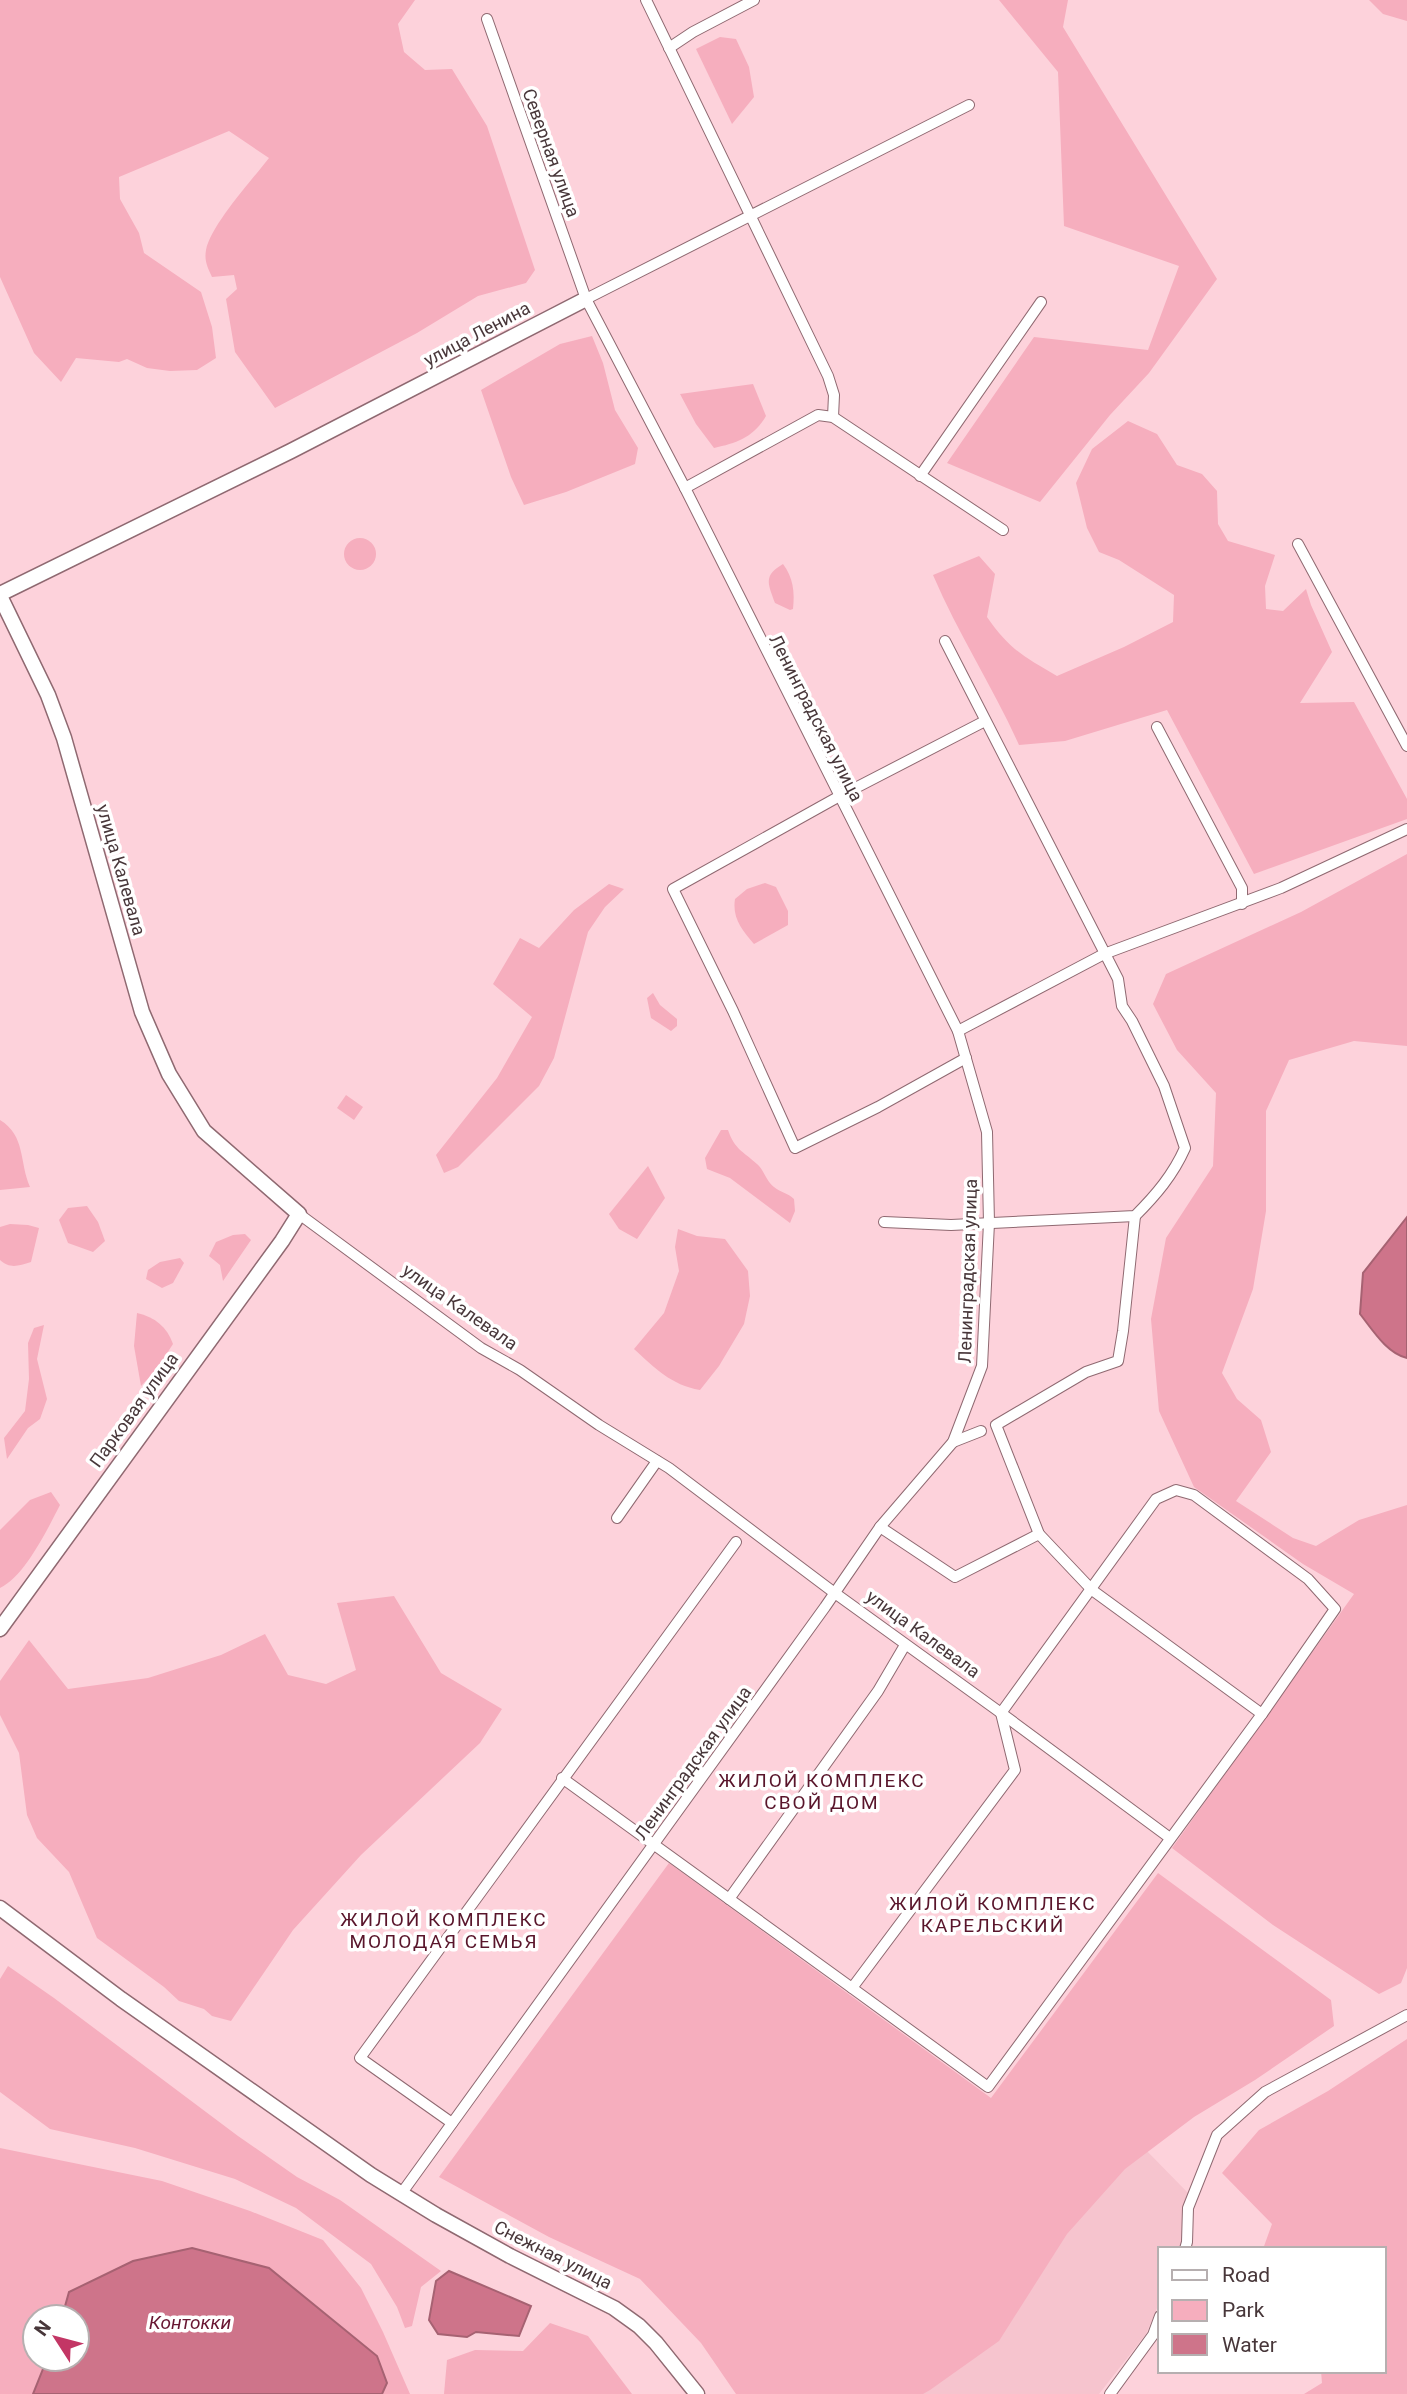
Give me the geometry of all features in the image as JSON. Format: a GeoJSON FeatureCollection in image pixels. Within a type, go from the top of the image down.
{"type":"FeatureCollection","features":[{"type":"Feature","properties":{"kind":"street"},"geometry":{"type":"LineString","coordinates":[[646,0],[828,376],[834,395],[833,416]]}},
{"type":"Feature","properties":{"kind":"street"},"geometry":{"type":"LineString","coordinates":[[669,48],[693,32],[754,0]]}},
{"type":"Feature","properties":{"kind":"street","name":"Северная улица"},"geometry":{"type":"LineString","coordinates":[[487,19],[586,299]]}},
{"type":"Feature","properties":{"kind":"street","name":"улица Ленина"},"geometry":{"type":"LineString","coordinates":[[0,595],[291,451],[750,214],[969,105]]}},
{"type":"Feature","properties":{"kind":"street","name":"Ленинградская улица"},"geometry":{"type":"LineString","coordinates":[[401,2194],[880,1527],[953,1442],[982,1366],[989,1223],[987,1132],[958,1031],[838,797],[685,488],[586,299]]}},
{"type":"Feature","properties":{"kind":"street"},"geometry":{"type":"LineString","coordinates":[[920,476],[1041,302]]}},
{"type":"Feature","properties":{"kind":"street"},"geometry":{"type":"LineString","coordinates":[[685,488],[811,418],[818,415],[833,416],[1003,530]]}},
{"type":"Feature","properties":{"kind":"street"},"geometry":{"type":"LineString","coordinates":[[1298,544],[1407,746]]}},
{"type":"Feature","properties":{"kind":"street","name":"улица Калевала"},"geometry":{"type":"LineString","coordinates":[[0,595],[48,695],[64,738],[142,1012],[169,1073],[204,1130],[299,1214],[481,1348],[520,1370],[599,1425],[657,1461],[1170,1838]]}},
{"type":"Feature","properties":{"kind":"street"},"geometry":{"type":"LineString","coordinates":[[945,641],[1118,979],[1122,1006],[1164,1086],[1185,1148],[1177,1166],[1158,1193],[1135,1216],[1118,1361],[1086,1372],[996,1425],[1039,1534],[1092,1590],[1262,1714]]}},
{"type":"Feature","properties":{"kind":"street"},"geometry":{"type":"LineString","coordinates":[[966,1058],[878,1107],[795,1148],[733,1011],[673,889],[838,797],[985,721]]}},
{"type":"Feature","properties":{"kind":"street"},"geometry":{"type":"LineString","coordinates":[[1157,727],[1242,888],[1242,904]]}},
{"type":"Feature","properties":{"kind":"street"},"geometry":{"type":"LineString","coordinates":[[958,1031],[1104,954],[1281,888],[1407,829]]}},
{"type":"Feature","properties":{"kind":"street","name":"Парковая улица"},"geometry":{"type":"LineString","coordinates":[[0,1629],[299,1214]]}},
{"type":"Feature","properties":{"kind":"street"},"geometry":{"type":"LineString","coordinates":[[884,1222],[951,1225],[1135,1216]]}},
{"type":"Feature","properties":{"kind":"street"},"geometry":{"type":"LineString","coordinates":[[953,1442],[981,1431]]}},
{"type":"Feature","properties":{"kind":"street"},"geometry":{"type":"LineString","coordinates":[[617,1518],[657,1461]]}},
{"type":"Feature","properties":{"kind":"street"},"geometry":{"type":"LineString","coordinates":[[562,1778],[988,2087],[1262,1714],[1335,1609],[1308,1578],[1194,1495],[1176,1490],[1156,1499],[1002,1713],[1014,1770],[852,1988]]}},
{"type":"Feature","properties":{"kind":"street"},"geometry":{"type":"LineString","coordinates":[[880,1527],[954,1577],[1039,1534]]}},
{"type":"Feature","properties":{"kind":"street"},"geometry":{"type":"LineString","coordinates":[[452,2123],[360,2058],[562,1778],[736,1542],[749,1530]]}},
{"type":"Feature","properties":{"kind":"street"},"geometry":{"type":"LineString","coordinates":[[729,1899],[878,1691],[905,1644]]}},
{"type":"Feature","properties":{"kind":"street","name":"Снежная улица"},"geometry":{"type":"LineString","coordinates":[[0,1908],[121,1998],[371,2175],[510,2256],[614,2308],[639,2326],[656,2343],[697,2394]]}},
{"type":"Feature","properties":{"kind":"street"},"geometry":{"type":"LineString","coordinates":[[1186,2247],[1188,2208],[1217,2135],[1265,2092],[1407,2015]]}},
{"type":"Feature","properties":{"kind":"street"},"geometry":{"type":"LineString","coordinates":[[1110,2394],[1153,2335],[1158,2321]]}},
{"type":"Feature","properties":{"kind":"shaded area"},"geometry":{"type":"Polygon","coordinates":[[[1144,2148],[1189,2194],[1182,2247],[1158,2247],[1158,2306],[1146,2334],[1099,2394],[911,2394],[1078,2214],[1144,2148]]]}},
{"type":"Feature","properties":{"kind":"green space"},"geometry":{"type":"Polygon","coordinates":[[[0,0],[415,0],[398,24],[404,52],[425,70],[452,69],[487,126],[535,270],[526,283],[478,296],[417,333],[275,408],[235,352],[226,299],[237,289],[234,275],[212,277],[206,261],[209,240],[216,228],[269,158],[229,131],[119,177],[120,199],[139,233],[144,253],[201,292],[212,327],[216,358],[197,370],[170,371],[147,368],[127,359],[119,362],[76,358],[61,382],[34,353],[0,277],[0,0]]]}},
{"type":"Feature","properties":{"kind":"green space"},"geometry":{"type":"Polygon","coordinates":[[[999,0],[1068,0],[1063,27],[1217,279],[1149,373],[1110,415],[1040,502],[947,463],[1034,337],[1148,350],[1179,266],[1064,226],[1058,72],[999,0]]]}},
{"type":"Feature","properties":{"kind":"green space"},"geometry":{"type":"Polygon","coordinates":[[[1369,0],[1407,0],[1407,21],[1383,14],[1369,0]]]}},
{"type":"Feature","properties":{"kind":"green space"},"geometry":{"type":"Polygon","coordinates":[[[720,37],[736,39],[749,67],[754,97],[732,124],[696,49],[720,37]]]}},
{"type":"Feature","properties":{"kind":"green space"},"geometry":{"type":"Polygon","coordinates":[[[592,336],[603,363],[615,410],[638,448],[635,464],[566,492],[524,505],[511,477],[481,390],[560,344],[592,336]]]}},
{"type":"Feature","properties":{"kind":"green space"},"geometry":{"type":"Polygon","coordinates":[[[753,384],[766,416],[756,429],[744,438],[714,448],[696,424],[680,394],[753,384]]]}},
{"type":"Feature","properties":{"kind":"green space"},"geometry":{"type":"Polygon","coordinates":[[[1128,421],[1157,434],[1177,465],[1202,474],[1217,491],[1218,524],[1228,541],[1275,555],[1265,586],[1266,609],[1283,611],[1306,589],[1332,652],[1300,703],[1354,702],[1407,799],[1407,819],[1254,874],[1167,710],[1065,741],[1019,745],[933,575],[979,556],[995,574],[987,617],[1018,651],[1057,676],[1173,622],[1174,595],[1119,560],[1099,552],[1087,528],[1076,483],[1092,449],[1128,421]]]}},
{"type":"Feature","properties":{"kind":"green space"},"geometry":{"type":"Polygon","coordinates":[[[360,538],[371,543],[376,554],[371,565],[360,570],[349,565],[344,554],[349,543],[360,538]]]}},
{"type":"Feature","properties":{"kind":"green space"},"geometry":{"type":"Polygon","coordinates":[[[783,564],[793,585],[793,609],[790,610],[775,603],[769,585],[772,572],[783,564]]]}},
{"type":"Feature","properties":{"kind":"green space"},"geometry":{"type":"Polygon","coordinates":[[[1407,854],[1407,1046],[1354,1041],[1289,1060],[1266,1111],[1266,1211],[1253,1289],[1222,1373],[1237,1399],[1261,1420],[1271,1452],[1236,1501],[1293,1538],[1316,1546],[1359,1520],[1407,1505],[1407,1968],[1401,1983],[1379,1994],[1273,1925],[1172,1848],[1354,1594],[1303,1564],[1194,1487],[1159,1411],[1151,1319],[1166,1238],[1213,1166],[1216,1093],[1177,1050],[1153,1004],[1166,974],[1301,912],[1407,854]]]}},
{"type":"Feature","properties":{"kind":"green space"},"geometry":{"type":"Polygon","coordinates":[[[765,883],[776,887],[788,911],[788,925],[754,944],[737,918],[735,899],[747,889],[765,883]]]}},
{"type":"Feature","properties":{"kind":"green space"},"geometry":{"type":"Polygon","coordinates":[[[609,884],[624,889],[605,907],[588,932],[554,1058],[539,1086],[458,1167],[444,1173],[436,1155],[497,1078],[532,1017],[493,984],[520,938],[539,948],[574,910],[609,884]]]}},
{"type":"Feature","properties":{"kind":"green space"},"geometry":{"type":"Polygon","coordinates":[[[653,993],[660,1005],[677,1019],[677,1026],[671,1031],[651,1018],[647,998],[653,993]]]}},
{"type":"Feature","properties":{"kind":"green space"},"geometry":{"type":"Polygon","coordinates":[[[346,1095],[363,1107],[354,1120],[337,1108],[346,1095]]]}},
{"type":"Feature","properties":{"kind":"green space"},"geometry":{"type":"Polygon","coordinates":[[[0,1120],[8,1126],[18,1142],[30,1187],[0,1190],[0,1120]]]}},
{"type":"Feature","properties":{"kind":"green space"},"geometry":{"type":"Polygon","coordinates":[[[721,1130],[728,1130],[737,1146],[759,1166],[771,1185],[794,1199],[795,1211],[790,1223],[730,1178],[707,1169],[705,1158],[721,1130]]]}},
{"type":"Feature","properties":{"kind":"green space"},"geometry":{"type":"Polygon","coordinates":[[[648,1166],[665,1198],[637,1239],[619,1229],[609,1214],[648,1166]]]}},
{"type":"Feature","properties":{"kind":"green space"},"geometry":{"type":"Polygon","coordinates":[[[87,1206],[98,1222],[105,1241],[93,1252],[68,1243],[59,1220],[68,1208],[87,1206]]]}},
{"type":"Feature","properties":{"kind":"green space"},"geometry":{"type":"Polygon","coordinates":[[[10,1224],[39,1228],[31,1262],[14,1266],[0,1260],[0,1227],[10,1224]]]}},
{"type":"Feature","properties":{"kind":"green space"},"geometry":{"type":"Polygon","coordinates":[[[678,1229],[697,1236],[725,1239],[748,1271],[750,1296],[744,1324],[719,1366],[700,1390],[672,1380],[634,1349],[664,1313],[679,1271],[675,1247],[678,1229]]]}},
{"type":"Feature","properties":{"kind":"green space"},"geometry":{"type":"Polygon","coordinates":[[[245,1234],[251,1240],[223,1281],[220,1265],[209,1256],[216,1242],[233,1235],[245,1234]]]}},
{"type":"Feature","properties":{"kind":"green space"},"geometry":{"type":"Polygon","coordinates":[[[180,1258],[184,1263],[173,1283],[162,1288],[146,1279],[148,1270],[160,1262],[180,1258]]]}},
{"type":"Feature","properties":{"kind":"green space"},"geometry":{"type":"Polygon","coordinates":[[[137,1313],[160,1324],[173,1344],[156,1370],[141,1386],[134,1346],[137,1313]]]}},
{"type":"Feature","properties":{"kind":"green space"},"geometry":{"type":"Polygon","coordinates":[[[44,1325],[37,1359],[47,1399],[40,1419],[28,1428],[7,1459],[4,1438],[25,1411],[29,1379],[28,1343],[34,1328],[44,1325]]]}},
{"type":"Feature","properties":{"kind":"green space"},"geometry":{"type":"Polygon","coordinates":[[[51,1492],[60,1505],[49,1527],[27,1563],[0,1588],[0,1530],[30,1500],[51,1492]]]}},
{"type":"Feature","properties":{"kind":"green space"},"geometry":{"type":"Polygon","coordinates":[[[394,1596],[441,1673],[502,1709],[480,1743],[361,1855],[293,1930],[231,2021],[212,2016],[204,2009],[179,2001],[97,1938],[69,1872],[37,1838],[27,1815],[19,1753],[0,1715],[0,1681],[29,1640],[68,1689],[148,1678],[221,1655],[265,1634],[288,1675],[326,1684],[356,1670],[337,1603],[394,1596]]]}},
{"type":"Feature","properties":{"kind":"green space"},"geometry":{"type":"Polygon","coordinates":[[[669,1863],[991,2098],[1158,1873],[1331,2000],[1334,2026],[1255,2080],[1194,2117],[1125,2169],[1067,2234],[999,2341],[930,2390],[923,2394],[736,2394],[701,2343],[640,2279],[549,2237],[439,2177],[669,1863]]]}},
{"type":"Feature","properties":{"kind":"green space"},"geometry":{"type":"Polygon","coordinates":[[[8,1966],[238,2136],[297,2177],[340,2200],[441,2271],[421,2287],[412,2326],[405,2328],[397,2307],[371,2264],[296,2208],[235,2179],[135,2148],[50,2129],[0,2092],[0,1979],[8,1966]]]}},
{"type":"Feature","properties":{"kind":"green space"},"geometry":{"type":"Polygon","coordinates":[[[1407,2039],[1407,2394],[1304,2394],[1322,2383],[1321,2373],[1386,2373],[1386,2247],[1264,2247],[1272,2224],[1222,2173],[1259,2130],[1328,2091],[1407,2039]]]}},
{"type":"Feature","properties":{"kind":"green space"},"geometry":{"type":"Polygon","coordinates":[[[0,2148],[162,2181],[250,2211],[323,2240],[361,2288],[410,2394],[382,2394],[387,2383],[69,2292],[66,2303],[21,2303],[21,2373],[41,2373],[33,2394],[0,2394],[0,2148]]]}},
{"type":"Feature","properties":{"kind":"green space"},"geometry":{"type":"Polygon","coordinates":[[[550,2323],[588,2336],[632,2394],[444,2394],[447,2360],[475,2350],[523,2351],[550,2323]]]}},
{"type":"Feature","properties":{"kind":"water"},"geometry":{"type":"Polygon","coordinates":[[[1407,1217],[1407,1358],[1393,1352],[1360,1314],[1363,1273],[1407,1217]]]}},
{"type":"Feature","properties":{"kind":"water","name":"Контокки"},"geometry":{"type":"Polygon","coordinates":[[[192,2248],[269,2268],[377,2356],[387,2383],[382,2394],[33,2394],[41,2373],[91,2373],[91,2303],[66,2303],[69,2292],[133,2261],[192,2248]]]}},
{"type":"Feature","properties":{"kind":"water"},"geometry":{"type":"Polygon","coordinates":[[[449,2271],[531,2306],[519,2336],[476,2332],[467,2337],[438,2334],[429,2320],[436,2281],[449,2271]]]}},
{"type":"Feature","properties":{"kind":"district","name":"ЖИЛОЙ КОМПЛЕКС СВОЙ ДОМ"},"geometry":{"type":"Point","coordinates":[822,1791]}},
{"type":"Feature","properties":{"kind":"district","name":"ЖИЛОЙ КОМПЛЕКС КАРЕЛЬСКИЙ"},"geometry":{"type":"Point","coordinates":[993,1914]}},
{"type":"Feature","properties":{"kind":"district","name":"ЖИЛОЙ КОМПЛЕКС МОЛОДАЯ СЕМЬЯ"},"geometry":{"type":"Point","coordinates":[444,1930]}}]}
